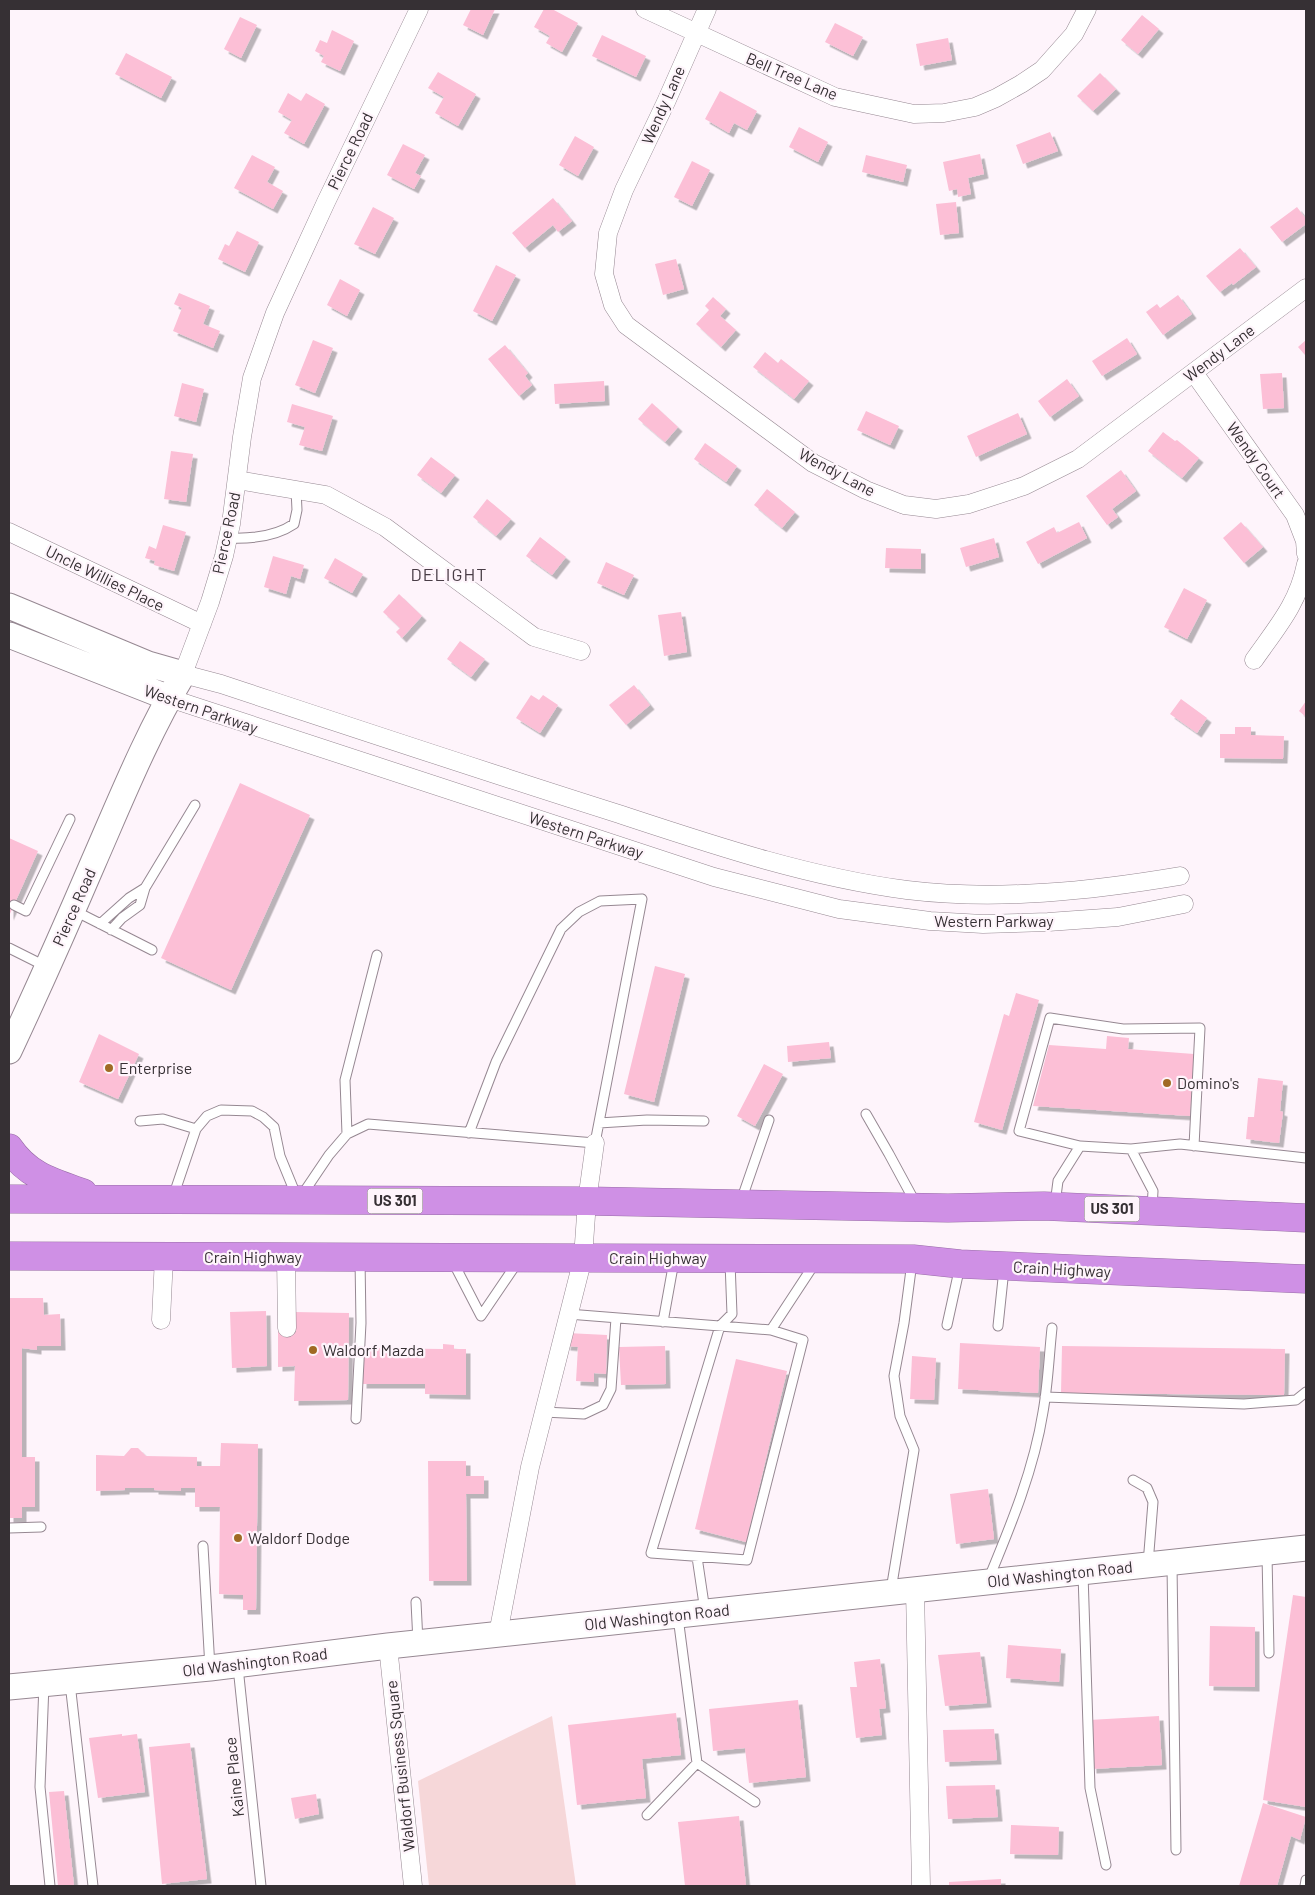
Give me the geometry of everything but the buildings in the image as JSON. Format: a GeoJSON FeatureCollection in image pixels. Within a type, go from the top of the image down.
{"type":"FeatureCollection","features":[{"type":"Feature","properties":{"kind":"highway"},"geometry":{"type":"LineString","coordinates":[[9,1148],[18,1162],[32,1172],[51,1182],[101,1200]]}},
{"type":"Feature","properties":{"kind":"highway","name":"US 301"},"geometry":{"type":"LineString","coordinates":[[9,1199],[587,1201],[917,1207],[1055,1207],[1306,1218]]}},
{"type":"Feature","properties":{"kind":"highway","name":"Crain Highway"},"geometry":{"type":"LineString","coordinates":[[9,1256],[912,1259],[960,1264],[1306,1280]]}},
{"type":"Feature","properties":{"kind":"main road","name":"Western Parkway"},"geometry":{"type":"LineString","coordinates":[[9,606],[148,664],[183,674]]}},
{"type":"Feature","properties":{"kind":"main road","name":"Western Parkway"},"geometry":{"type":"LineString","coordinates":[[9,635],[168,698]]}},
{"type":"Feature","properties":{"kind":"main road","name":"Pierce Road"},"geometry":{"type":"LineString","coordinates":[[9,1051],[129,782],[168,698],[183,674]]}},
{"type":"Feature","properties":{"kind":"main road","name":"Old Washington Road"},"geometry":{"type":"LineString","coordinates":[[9,1687],[210,1668],[418,1642],[1306,1548]]}},
{"type":"Feature","properties":{"kind":"street","name":"Pierce Road"},"geometry":{"type":"LineString","coordinates":[[183,674],[202,624],[224,556],[252,378],[275,313],[419,9]]}},
{"type":"Feature","properties":{"kind":"street","name":"Bell Tree Lane"},"geometry":{"type":"LineString","coordinates":[[645,9],[835,97],[914,114],[944,113],[974,107],[996,98],[1042,70],[1074,34],[1087,9]]}},
{"type":"Feature","properties":{"kind":"street","name":"Wendy Lane"},"geometry":{"type":"LineString","coordinates":[[708,9],[624,190],[608,233],[604,274],[608,292],[619,317],[626,325],[813,463],[866,490],[904,505],[936,509],[970,504],[1024,486],[1078,459],[1306,288]]}},
{"type":"Feature","properties":{"kind":"street","name":"Wendy Court"},"geometry":{"type":"LineString","coordinates":[[1194,373],[1295,515],[1305,541],[1306,554]]}},
{"type":"Feature","properties":{"kind":"street"},"geometry":{"type":"LineString","coordinates":[[237,480],[326,495],[386,527],[534,637],[581,651]]}},
{"type":"Feature","properties":{"kind":"street","name":"Uncle Willies Place"},"geometry":{"type":"LineString","coordinates":[[9,532],[202,624]]}},
{"type":"Feature","properties":{"kind":"street"},"geometry":{"type":"LineString","coordinates":[[1254,660],[1294,603],[1302,584],[1306,564]]}},
{"type":"Feature","properties":{"kind":"street","name":"Western Parkway"},"geometry":{"type":"LineString","coordinates":[[183,674],[221,684],[574,800],[802,871],[907,890],[974,894],[1033,893],[1122,886],[1180,876]]}},
{"type":"Feature","properties":{"kind":"street","name":"Western Parkway"},"geometry":{"type":"LineString","coordinates":[[168,698],[714,877],[839,909],[930,921],[983,924],[1118,917],[1184,904]]}},
{"type":"Feature","properties":{"kind":"street"},"geometry":{"type":"LineString","coordinates":[[498,1634],[530,1468],[583,1258],[587,1201],[595,1143]]}},
{"type":"Feature","properties":{"kind":"street"},"geometry":{"type":"LineString","coordinates":[[160,1320],[164,1257]]}},
{"type":"Feature","properties":{"kind":"street"},"geometry":{"type":"LineString","coordinates":[[286,1257],[287,1328]]}},
{"type":"Feature","properties":{"kind":"street"},"geometry":{"type":"LineString","coordinates":[[915,1589],[921,1886]]}},
{"type":"Feature","properties":{"kind":"street","name":"Waldorf Business Square"},"geometry":{"type":"LineString","coordinates":[[388,1646],[413,1886]]}},
{"type":"Feature","properties":{"kind":"lane"},"geometry":{"type":"LineString","coordinates":[[228,538],[250,539],[283,531],[294,524],[297,510],[296,490]]}},
{"type":"Feature","properties":{"kind":"lane"},"geometry":{"type":"LineString","coordinates":[[111,930],[122,918],[140,905],[145,888],[195,806]]}},
{"type":"Feature","properties":{"kind":"lane"},"geometry":{"type":"LineString","coordinates":[[14,905],[26,910],[70,819]]}},
{"type":"Feature","properties":{"kind":"lane"},"geometry":{"type":"LineString","coordinates":[[100,924],[129,898],[145,888]]}},
{"type":"Feature","properties":{"kind":"lane"},"geometry":{"type":"LineString","coordinates":[[298,1200],[329,1155],[347,1134],[368,1124],[469,1133],[595,1143],[642,899],[600,901],[579,912],[561,929],[496,1062],[469,1133]]}},
{"type":"Feature","properties":{"kind":"lane"},"geometry":{"type":"LineString","coordinates":[[73,910],[152,950]]}},
{"type":"Feature","properties":{"kind":"lane"},"geometry":{"type":"LineString","coordinates":[[9,948],[48,967]]}},
{"type":"Feature","properties":{"kind":"lane"},"geometry":{"type":"LineString","coordinates":[[347,1134],[345,1080],[377,955]]}},
{"type":"Feature","properties":{"kind":"lane"},"geometry":{"type":"LineString","coordinates":[[1194,1146],[1200,1028],[1123,1029],[1050,1018],[1020,1131],[1080,1146],[1130,1149],[1180,1144],[1194,1146],[1306,1158]]}},
{"type":"Feature","properties":{"kind":"lane"},"geometry":{"type":"LineString","coordinates":[[172,1200],[196,1129],[207,1116],[221,1110],[252,1111],[264,1117],[274,1127],[280,1156],[298,1200]]}},
{"type":"Feature","properties":{"kind":"lane"},"geometry":{"type":"LineString","coordinates":[[866,1114],[917,1207]]}},
{"type":"Feature","properties":{"kind":"lane"},"geometry":{"type":"LineString","coordinates":[[140,1120],[163,1119],[196,1129]]}},
{"type":"Feature","properties":{"kind":"lane"},"geometry":{"type":"LineString","coordinates":[[599,1123],[647,1120],[704,1121]]}},
{"type":"Feature","properties":{"kind":"lane"},"geometry":{"type":"LineString","coordinates":[[740,1204],[769,1120]]}},
{"type":"Feature","properties":{"kind":"lane"},"geometry":{"type":"LineString","coordinates":[[1055,1207],[1058,1181],[1080,1146]]}},
{"type":"Feature","properties":{"kind":"lane"},"geometry":{"type":"LineString","coordinates":[[1130,1149],[1153,1191],[1152,1211]]}},
{"type":"Feature","properties":{"kind":"lane"},"geometry":{"type":"LineString","coordinates":[[356,1419],[361,1324],[360,1258]]}},
{"type":"Feature","properties":{"kind":"lane"},"geometry":{"type":"LineString","coordinates":[[451,1258],[481,1316],[520,1258]]}},
{"type":"Feature","properties":{"kind":"lane"},"geometry":{"type":"LineString","coordinates":[[662,1322],[675,1258]]}},
{"type":"Feature","properties":{"kind":"lane"},"geometry":{"type":"LineString","coordinates":[[568,1314],[662,1322],[720,1326],[771,1330],[803,1340],[747,1560],[650,1554],[720,1326],[732,1314],[730,1258]]}},
{"type":"Feature","properties":{"kind":"lane"},"geometry":{"type":"LineString","coordinates":[[771,1330],[818,1258]]}},
{"type":"Feature","properties":{"kind":"lane"},"geometry":{"type":"LineString","coordinates":[[890,1592],[914,1450],[900,1416],[894,1376],[904,1323],[912,1259]]}},
{"type":"Feature","properties":{"kind":"lane"},"geometry":{"type":"LineString","coordinates":[[947,1325],[960,1264]]}},
{"type":"Feature","properties":{"kind":"lane"},"geometry":{"type":"LineString","coordinates":[[998,1326],[1004,1266]]}},
{"type":"Feature","properties":{"kind":"lane"},"geometry":{"type":"LineString","coordinates":[[544,1412],[584,1414],[603,1405],[611,1389],[616,1318]]}},
{"type":"Feature","properties":{"kind":"lane"},"geometry":{"type":"LineString","coordinates":[[987,1582],[1005,1540],[1031,1463],[1043,1412],[1052,1328]]}},
{"type":"Feature","properties":{"kind":"lane"},"geometry":{"type":"LineString","coordinates":[[1045,1397],[1244,1404],[1296,1400],[1306,1392]]}},
{"type":"Feature","properties":{"kind":"lane"},"geometry":{"type":"LineString","coordinates":[[1133,1480],[1147,1488],[1153,1502],[1148,1564]]}},
{"type":"Feature","properties":{"kind":"lane"},"geometry":{"type":"LineString","coordinates":[[9,1528],[41,1528]]}},
{"type":"Feature","properties":{"kind":"lane"},"geometry":{"type":"LineString","coordinates":[[203,1546],[210,1668]]}},
{"type":"Feature","properties":{"kind":"lane"},"geometry":{"type":"LineString","coordinates":[[1267,1552],[1269,1653]]}},
{"type":"Feature","properties":{"kind":"lane"},"geometry":{"type":"LineString","coordinates":[[697,1557],[705,1612]]}},
{"type":"Feature","properties":{"kind":"lane"},"geometry":{"type":"LineString","coordinates":[[1172,1562],[1176,1850]]}},
{"type":"Feature","properties":{"kind":"lane"},"geometry":{"type":"LineString","coordinates":[[1083,1571],[1090,1788],[1106,1865]]}},
{"type":"Feature","properties":{"kind":"lane"},"geometry":{"type":"LineString","coordinates":[[416,1602],[418,1642]]}},
{"type":"Feature","properties":{"kind":"lane"},"geometry":{"type":"LineString","coordinates":[[678,1615],[697,1763],[755,1802]]}},
{"type":"Feature","properties":{"kind":"lane","name":"Kaine Place"},"geometry":{"type":"LineString","coordinates":[[238,1664],[262,1886]]}},
{"type":"Feature","properties":{"kind":"lane"},"geometry":{"type":"LineString","coordinates":[[70,1681],[93,1886]]}},
{"type":"Feature","properties":{"kind":"lane"},"geometry":{"type":"LineString","coordinates":[[44,1684],[40,1787],[50,1886]]}},
{"type":"Feature","properties":{"kind":"lane"},"geometry":{"type":"LineString","coordinates":[[647,1815],[697,1763]]}},
{"type":"Feature","properties":{"kind":"lane"},"geometry":{"type":"LineString","coordinates":[[1305,1886],[1306,1880]]}},
{"type":"Feature","properties":{"kind":"shaded area"},"geometry":{"type":"Polygon","coordinates":[[[552,1716],[576,1886],[429,1886],[418,1781],[552,1716]]]}},
{"type":"Feature","properties":{"kind":"place","name":"Enterprise"},"geometry":{"type":"Point","coordinates":[109,1068]}},
{"type":"Feature","properties":{"kind":"place","name":"Domino's"},"geometry":{"type":"Point","coordinates":[1167,1083]}},
{"type":"Feature","properties":{"kind":"place","name":"Waldorf Mazda"},"geometry":{"type":"Point","coordinates":[313,1350]}},
{"type":"Feature","properties":{"kind":"place","name":"Waldorf Dodge"},"geometry":{"type":"Point","coordinates":[238,1538]}},
{"type":"Feature","properties":{"kind":"district","name":"DELIGHT"},"geometry":{"type":"Point","coordinates":[449,575]}}]}
